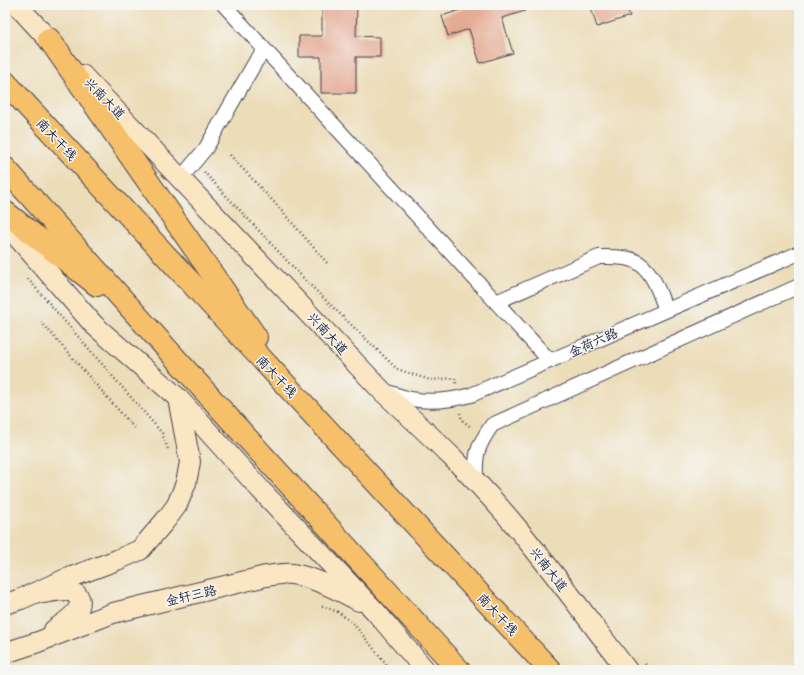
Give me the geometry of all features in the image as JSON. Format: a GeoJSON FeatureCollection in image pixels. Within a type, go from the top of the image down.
{"type":"FeatureCollection","features":[{"type":"Feature","properties":{"kind":"highway"},"geometry":{"type":"LineString","coordinates":[[49,40],[299,399]]}},
{"type":"Feature","properties":{"kind":"highway","name":"南大干线"},"geometry":{"type":"LineString","coordinates":[[5,82],[550,670]]}},
{"type":"Feature","properties":{"kind":"highway"},"geometry":{"type":"LineString","coordinates":[[5,168],[236,426],[459,670]]}},
{"type":"Feature","properties":{"kind":"highway"},"geometry":{"type":"LineString","coordinates":[[5,212],[144,322]]}},
{"type":"Feature","properties":{"kind":"main road","name":"兴南大道"},"geometry":{"type":"LineString","coordinates":[[17,5],[382,391],[415,421],[476,482],[517,528],[627,670]]}},
{"type":"Feature","properties":{"kind":"main road"},"geometry":{"type":"LineString","coordinates":[[5,223],[94,325],[178,398],[260,489],[375,610],[425,670]]}},
{"type":"Feature","properties":{"kind":"main road"},"geometry":{"type":"LineString","coordinates":[[13,602],[66,578],[117,560],[140,550],[165,521],[177,505],[186,483],[190,462],[178,398]]}},
{"type":"Feature","properties":{"kind":"main road","name":"金轩三路"},"geometry":{"type":"LineString","coordinates":[[5,653],[113,613],[266,576],[291,574],[315,581],[342,592],[375,610]]}},
{"type":"Feature","properties":{"kind":"main road"},"geometry":{"type":"LineString","coordinates":[[13,602],[58,590],[69,590],[78,597],[80,606],[75,612],[38,642]]}},
{"type":"Feature","properties":{"kind":"street"},"geometry":{"type":"LineString","coordinates":[[224,5],[550,361]]}},
{"type":"Feature","properties":{"kind":"street"},"geometry":{"type":"LineString","coordinates":[[181,178],[206,148],[256,61],[265,50]]}},
{"type":"Feature","properties":{"kind":"street","name":"金荷六路"},"geometry":{"type":"LineString","coordinates":[[382,391],[412,400],[432,401],[471,395],[799,253]]}},
{"type":"Feature","properties":{"kind":"street"},"geometry":{"type":"LineString","coordinates":[[496,302],[599,258],[617,257],[634,260],[649,272],[666,310]]}},
{"type":"Feature","properties":{"kind":"street"},"geometry":{"type":"LineString","coordinates":[[476,482],[475,459],[480,445],[492,425],[799,286]]}},
{"type":"Feature","properties":{"kind":"path"},"geometry":{"type":"LineString","coordinates":[[230,155],[273,201],[328,264]]}},
{"type":"Feature","properties":{"kind":"path"},"geometry":{"type":"LineString","coordinates":[[203,172],[307,282],[397,369],[430,380],[455,378],[462,420],[486,434]]}},
{"type":"Feature","properties":{"kind":"path"},"geometry":{"type":"LineString","coordinates":[[25,276],[162,433],[169,452]]}},
{"type":"Feature","properties":{"kind":"path"},"geometry":{"type":"LineString","coordinates":[[41,322],[136,430]]}},
{"type":"Feature","properties":{"kind":"path"},"geometry":{"type":"LineString","coordinates":[[322,606],[338,612],[353,623],[391,670]]}},
{"type":"Feature","properties":{"kind":"building"},"geometry":{"type":"Polygon","coordinates":[[[461,5],[523,5],[525,11],[502,18],[513,53],[480,63],[469,29],[448,36],[442,16],[463,9],[461,5]]]}},
{"type":"Feature","properties":{"kind":"building"},"geometry":{"type":"Polygon","coordinates":[[[590,5],[626,5],[630,16],[597,27],[590,5]]]}},
{"type":"Feature","properties":{"kind":"building"},"geometry":{"type":"Polygon","coordinates":[[[322,6],[357,6],[356,36],[380,37],[380,57],[356,57],[356,93],[321,93],[321,57],[299,57],[299,36],[322,36],[322,6]]]}}]}
